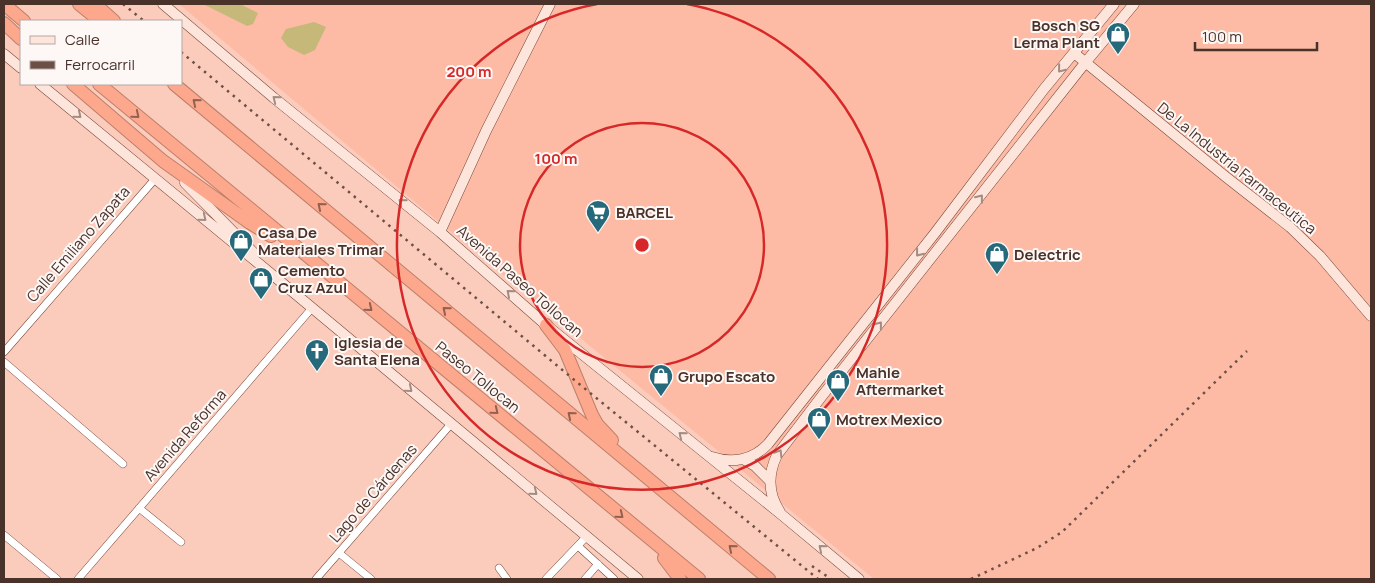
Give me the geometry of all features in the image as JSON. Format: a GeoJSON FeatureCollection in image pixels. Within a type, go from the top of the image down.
{"type":"FeatureCollection","features":[{"type":"Feature","properties":{"kind":"highway"},"geometry":{"type":"LineString","coordinates":[[4,4],[23,20]]}},
{"type":"Feature","properties":{"kind":"highway"},"geometry":{"type":"LineString","coordinates":[[79,4],[99,20]]}},
{"type":"Feature","properties":{"kind":"highway"},"geometry":{"type":"LineString","coordinates":[[95,4],[113,20]]}},
{"type":"Feature","properties":{"kind":"highway"},"geometry":{"type":"LineString","coordinates":[[4,23],[20,38]]}},
{"type":"Feature","properties":{"kind":"highway"},"geometry":{"type":"LineString","coordinates":[[75,85],[163,161],[250,223],[274,237],[286,240]]}},
{"type":"Feature","properties":{"kind":"highway","name":"Paseo Tollocan"},"geometry":{"type":"LineString","coordinates":[[100,85],[699,579]]}},
{"type":"Feature","properties":{"kind":"highway","name":"Paseo Tollocan"},"geometry":{"type":"LineString","coordinates":[[175,85],[769,579]]}},
{"type":"Feature","properties":{"kind":"highway"},"geometry":{"type":"LineString","coordinates":[[546,325],[565,350],[597,424],[617,446],[622,457]]}},
{"type":"Feature","properties":{"kind":"highway"},"geometry":{"type":"LineString","coordinates":[[649,538],[680,579]]}},
{"type":"Feature","properties":{"kind":"main road","name":"Avenida Paseo Tollocan"},"geometry":{"type":"LineString","coordinates":[[163,4],[182,20]]}},
{"type":"Feature","properties":{"kind":"main road"},"geometry":{"type":"LineString","coordinates":[[440,232],[486,131],[550,4]]}},
{"type":"Feature","properties":{"kind":"main road"},"geometry":{"type":"LineString","coordinates":[[704,453],[724,461],[744,459],[755,455],[768,444],[1114,4]]}},
{"type":"Feature","properties":{"kind":"main road"},"geometry":{"type":"LineString","coordinates":[[782,515],[777,506],[770,482],[772,465],[777,455],[1085,63],[1134,4]]}},
{"type":"Feature","properties":{"kind":"main road","name":"Avenida Paseo Tollocan"},"geometry":{"type":"LineString","coordinates":[[182,20],[274,98],[440,232],[546,325],[859,579]]}},
{"type":"Feature","properties":{"kind":"main road","name":"De La Industria Farmaceutica"},"geometry":{"type":"LineString","coordinates":[[1074,53],[1290,227],[1320,256],[1371,316]]}},
{"type":"Feature","properties":{"kind":"main road"},"geometry":{"type":"LineString","coordinates":[[4,54],[20,67]]}},
{"type":"Feature","properties":{"kind":"main road"},"geometry":{"type":"LineString","coordinates":[[41,85],[638,579]]}},
{"type":"Feature","properties":{"kind":"main road"},"geometry":{"type":"LineString","coordinates":[[163,161],[248,246],[269,272]]}},
{"type":"Feature","properties":{"kind":"main road"},"geometry":{"type":"LineString","coordinates":[[744,459],[755,466],[770,482]]}},
{"type":"Feature","properties":{"kind":"street","name":"Calle Emiliano Zapata"},"geometry":{"type":"LineString","coordinates":[[4,352],[155,179]]}},
{"type":"Feature","properties":{"kind":"street"},"geometry":{"type":"LineString","coordinates":[[935,233],[945,242]]}},
{"type":"Feature","properties":{"kind":"street","name":"Avenida Reforma"},"geometry":{"type":"LineString","coordinates":[[78,579],[312,308]]}},
{"type":"Feature","properties":{"kind":"street"},"geometry":{"type":"LineString","coordinates":[[853,337],[862,345]]}},
{"type":"Feature","properties":{"kind":"street"},"geometry":{"type":"LineString","coordinates":[[4,362],[122,464]]}},
{"type":"Feature","properties":{"kind":"street"},"geometry":{"type":"LineString","coordinates":[[812,388],[822,396]]}},
{"type":"Feature","properties":{"kind":"street","name":"Lago de Cárdenas"},"geometry":{"type":"LineString","coordinates":[[316,579],[451,424]]}},
{"type":"Feature","properties":{"kind":"street"},"geometry":{"type":"LineString","coordinates":[[139,508],[181,542]]}},
{"type":"Feature","properties":{"kind":"street"},"geometry":{"type":"LineString","coordinates":[[4,535],[57,579]]}},
{"type":"Feature","properties":{"kind":"street"},"geometry":{"type":"LineString","coordinates":[[546,579],[587,536]]}},
{"type":"Feature","properties":{"kind":"street"},"geometry":{"type":"LineString","coordinates":[[578,546],[614,579]]}},
{"type":"Feature","properties":{"kind":"street"},"geometry":{"type":"LineString","coordinates":[[339,553],[371,579]]}},
{"type":"Feature","properties":{"kind":"street"},"geometry":{"type":"LineString","coordinates":[[585,579],[598,564]]}},
{"type":"Feature","properties":{"kind":"street"},"geometry":{"type":"LineString","coordinates":[[498,568],[507,579]]}},
{"type":"Feature","properties":{"kind":"shaded area"},"geometry":{"type":"Polygon","coordinates":[[[179,4],[1371,4],[1371,579],[874,579],[440,223],[179,4]]]}},
{"type":"Feature","properties":{"kind":"shaded area"},"geometry":{"type":"Polygon","coordinates":[[[203,4],[240,4],[258,13],[253,24],[247,26],[203,4]]]}},
{"type":"Feature","properties":{"kind":"shaded area"},"geometry":{"type":"Polygon","coordinates":[[[314,22],[326,27],[315,50],[304,55],[288,47],[281,38],[286,29],[314,22]]]}},
{"type":"Feature","properties":{"kind":"railway"},"geometry":{"type":"LineString","coordinates":[[123,4],[143,20]]}},
{"type":"Feature","properties":{"kind":"railway"},"geometry":{"type":"LineString","coordinates":[[182,53],[578,383],[818,579]]}},
{"type":"Feature","properties":{"kind":"railway"},"geometry":{"type":"LineString","coordinates":[[971,579],[1037,548],[1062,532],[1247,351]]}},
{"type":"Feature","properties":{"kind":"railway"},"geometry":{"type":"LineString","coordinates":[[812,566],[831,579]]}},
{"type":"Feature","properties":{"kind":"place","name":"Bosch SG Lerma Plant"},"geometry":{"type":"Point","coordinates":[1118,55]}},
{"type":"Feature","properties":{"kind":"place","name":"BARCEL"},"geometry":{"type":"Point","coordinates":[598,233]}},
{"type":"Feature","properties":{"kind":"place","name":"Casa De Materiales Trimar"},"geometry":{"type":"Point","coordinates":[241,262]}},
{"type":"Feature","properties":{"kind":"place","name":"Delectric"},"geometry":{"type":"Point","coordinates":[997,275]}},
{"type":"Feature","properties":{"kind":"place","name":"Cemento Cruz Azul"},"geometry":{"type":"Point","coordinates":[261,300]}},
{"type":"Feature","properties":{"kind":"place","name":"Iglesia de Santa Elena"},"geometry":{"type":"Point","coordinates":[317,372]}},
{"type":"Feature","properties":{"kind":"place","name":"Grupo Escato"},"geometry":{"type":"Point","coordinates":[661,397]}},
{"type":"Feature","properties":{"kind":"place","name":"Mahle Aftermarket"},"geometry":{"type":"Point","coordinates":[838,402]}},
{"type":"Feature","properties":{"kind":"place","name":"Motrex Mexico"},"geometry":{"type":"Point","coordinates":[819,440]}}]}
